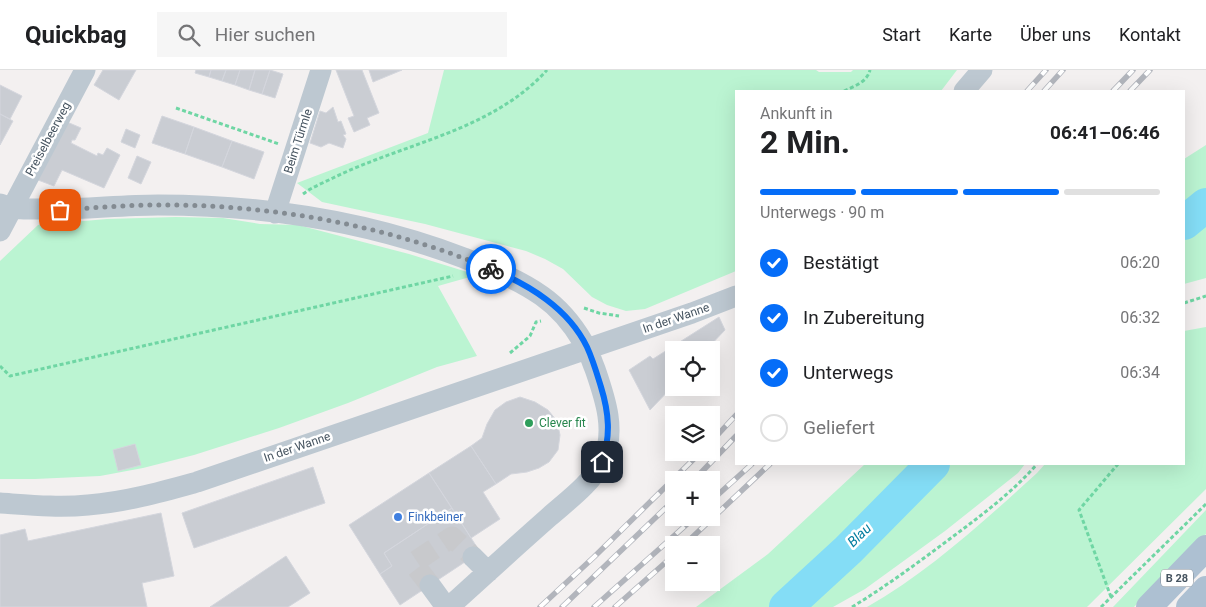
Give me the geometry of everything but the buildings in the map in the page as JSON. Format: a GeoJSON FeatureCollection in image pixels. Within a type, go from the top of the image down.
{"type":"FeatureCollection","features":[{"type":"Feature","properties":{"kind":"main road","name":"B 28"},"geometry":{"type":"LineString","coordinates":[[1149,607],[1206,548]]}},
{"type":"Feature","properties":{"kind":"main road","name":"B 28"},"geometry":{"type":"LineString","coordinates":[[1189,607],[1206,589]]}},
{"type":"Feature","properties":{"kind":"street","name":"Preiselbeerweg"},"geometry":{"type":"LineString","coordinates":[[0,231],[5,206],[85,70]]}},
{"type":"Feature","properties":{"kind":"street","name":"Beim Türmle"},"geometry":{"type":"LineString","coordinates":[[275,213],[322,70]]}},
{"type":"Feature","properties":{"kind":"street"},"geometry":{"type":"LineString","coordinates":[[965,90],[982,70]]}},
{"type":"Feature","properties":{"kind":"street"},"geometry":{"type":"LineString","coordinates":[[5,206],[60,210],[156,205],[222,207],[321,219],[417,242],[478,264],[510,277],[544,297],[562,313],[587,348],[606,404],[609,424],[608,446],[602,462],[593,475],[571,498],[447,607],[430,585]]}},
{"type":"Feature","properties":{"kind":"street","name":"In der Wanne"},"geometry":{"type":"LineString","coordinates":[[0,503],[88,506],[155,494],[197,482],[692,313],[735,296]]}},
{"type":"Feature","properties":{"kind":"street"},"geometry":{"type":"LineString","coordinates":[[473,557],[488,572]]}},
{"type":"Feature","properties":{"kind":"path"},"geometry":{"type":"LineString","coordinates":[[275,213],[307,191],[356,167],[488,116],[522,94],[547,70]]}},
{"type":"Feature","properties":{"kind":"path"},"geometry":{"type":"LineString","coordinates":[[846,90],[868,77],[870,70]]}},
{"type":"Feature","properties":{"kind":"path"},"geometry":{"type":"LineString","coordinates":[[176,108],[296,150]]}},
{"type":"Feature","properties":{"kind":"path"},"geometry":{"type":"LineString","coordinates":[[0,366],[10,376],[452,276],[478,264]]}},
{"type":"Feature","properties":{"kind":"path"},"geometry":{"type":"LineString","coordinates":[[1185,303],[1206,296]]}},
{"type":"Feature","properties":{"kind":"path"},"geometry":{"type":"LineString","coordinates":[[852,607],[885,587],[992,508],[1021,483],[1036,465]]}},
{"type":"Feature","properties":{"kind":"path"},"geometry":{"type":"LineString","coordinates":[[1111,597],[1079,510],[1117,465]]}},
{"type":"Feature","properties":{"kind":"path"},"geometry":{"type":"LineString","coordinates":[[1101,607],[1206,504]]}},
{"type":"Feature","properties":{"kind":"green space"},"geometry":{"type":"Polygon","coordinates":[[[444,70],[816,70],[819,72],[851,72],[853,70],[957,70],[942,90],[735,90],[735,271],[645,309],[626,311],[607,305],[592,297],[563,269],[526,251],[425,224],[322,202],[297,183],[428,133],[444,70]]]}},
{"type":"Feature","properties":{"kind":"green space"},"geometry":{"type":"Polygon","coordinates":[[[1206,145],[1206,278],[1185,284],[1185,158],[1206,145]]]}},
{"type":"Feature","properties":{"kind":"green space"},"geometry":{"type":"Polygon","coordinates":[[[223,218],[260,224],[298,225],[409,254],[477,275],[438,286],[477,356],[437,367],[348,403],[279,428],[194,455],[143,468],[100,476],[0,479],[0,261],[38,225],[107,219],[223,218]]]}},
{"type":"Feature","properties":{"kind":"green space"},"geometry":{"type":"Polygon","coordinates":[[[1206,327],[1206,489],[1087,607],[867,607],[913,578],[956,544],[1044,465],[1185,465],[1185,331],[1206,327]]]}},
{"type":"Feature","properties":{"kind":"green space"},"geometry":{"type":"Polygon","coordinates":[[[864,465],[1024,465],[1018,473],[945,531],[865,589],[833,607],[696,607],[768,554],[864,465]]]}},
{"type":"Feature","properties":{"kind":"green space"},"geometry":{"type":"Polygon","coordinates":[[[1206,510],[1206,534],[1134,607],[1113,607],[1206,510]]]}},
{"type":"Feature","properties":{"kind":"waterway","name":"Blau"},"geometry":{"type":"LineString","coordinates":[[1185,222],[1206,205]]}},
{"type":"Feature","properties":{"kind":"waterway","name":"Blau"},"geometry":{"type":"LineString","coordinates":[[786,607],[848,550],[932,465]]}},
{"type":"Feature","properties":{"kind":"tunnel"},"geometry":{"type":"LineString","coordinates":[[430,585],[413,563],[452,537],[473,557]]}},
{"type":"Feature","properties":{"kind":"railway"},"geometry":{"type":"LineString","coordinates":[[1028,90],[1046,70]]}},
{"type":"Feature","properties":{"kind":"railway"},"geometry":{"type":"LineString","coordinates":[[1045,90],[1063,70]]}},
{"type":"Feature","properties":{"kind":"railway"},"geometry":{"type":"LineString","coordinates":[[1114,90],[1133,70]]}},
{"type":"Feature","properties":{"kind":"railway"},"geometry":{"type":"LineString","coordinates":[[1131,90],[1150,70]]}},
{"type":"Feature","properties":{"kind":"railway"},"geometry":{"type":"LineString","coordinates":[[720,432],[735,416]]}},
{"type":"Feature","properties":{"kind":"railway"},"geometry":{"type":"LineString","coordinates":[[703,471],[735,437]]}},
{"type":"Feature","properties":{"kind":"railway"},"geometry":{"type":"LineString","coordinates":[[540,607],[692,461]]}},
{"type":"Feature","properties":{"kind":"railway"},"geometry":{"type":"LineString","coordinates":[[720,493],[751,465]]}},
{"type":"Feature","properties":{"kind":"railway"},"geometry":{"type":"LineString","coordinates":[[694,536],[769,465]]}},
{"type":"Feature","properties":{"kind":"railway"},"geometry":{"type":"LineString","coordinates":[[562,607],[665,509]]}},
{"type":"Feature","properties":{"kind":"railway"},"geometry":{"type":"LineString","coordinates":[[594,607],[685,526]]}},
{"type":"Feature","properties":{"kind":"railway"},"geometry":{"type":"LineString","coordinates":[[615,607],[665,563]]}},
{"type":"Feature","properties":{"kind":"way so far"},"geometry":{"type":"LineString","coordinates":[[60,210],[156,205],[222,207],[321,219],[417,242],[491,269]]}},
{"type":"Feature","properties":{"kind":"place","name":"Clever fit"},"geometry":{"type":"Point","coordinates":[529,423]}},
{"type":"Feature","properties":{"kind":"place","name":"Finkbeiner"},"geometry":{"type":"Point","coordinates":[398,517]}},
{"type":"Feature","properties":{"kind":"route"},"geometry":{"type":"LineString","coordinates":[[491,269],[522,283],[544,297],[562,313],[587,348],[606,404],[609,424],[608,446],[602,462]]}}]}
